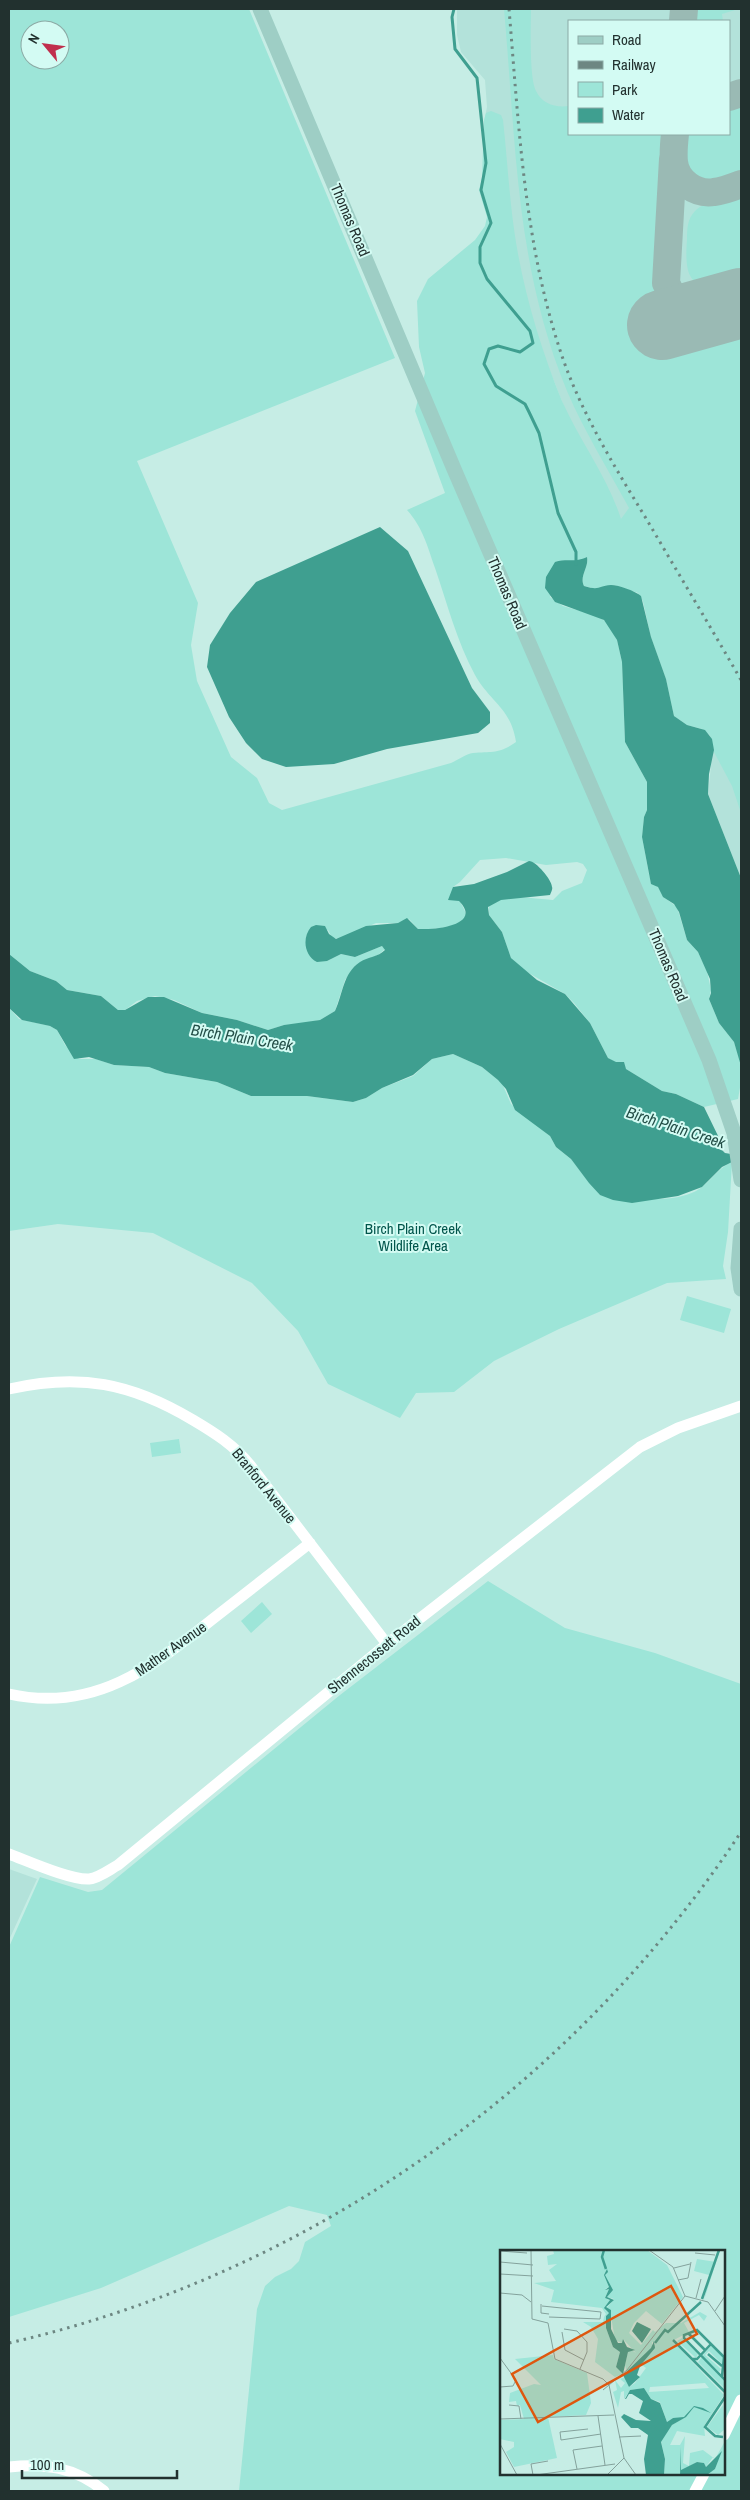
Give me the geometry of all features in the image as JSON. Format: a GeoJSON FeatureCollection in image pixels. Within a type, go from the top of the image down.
{"type":"FeatureCollection","features":[{"type":"Feature","properties":{"kind":"main road","name":"Thomas Road"},"geometry":{"type":"LineString","coordinates":[[260,9],[455,470],[709,1060],[722,1092],[739,1157],[741,1180]]}},
{"type":"Feature","properties":{"kind":"main road"},"geometry":{"type":"LineString","coordinates":[[741,1229],[738,1268],[741,1289]]}},
{"type":"Feature","properties":{"kind":"street","name":"Branford Avenue"},"geometry":{"type":"LineString","coordinates":[[9,1389],[60,1382],[110,1385],[141,1393],[164,1404],[235,1447],[387,1644]]}},
{"type":"Feature","properties":{"kind":"street","name":"Shennecossett Road"},"geometry":{"type":"LineString","coordinates":[[9,1854],[88,1879],[100,1876],[118,1865],[387,1644],[640,1447],[678,1428],[741,1406]]}},
{"type":"Feature","properties":{"kind":"street","name":"Mather Avenue"},"geometry":{"type":"LineString","coordinates":[[9,1694],[38,1699],[64,1699],[92,1694],[136,1674],[169,1653],[310,1543]]}},
{"type":"Feature","properties":{"kind":"street"},"geometry":{"type":"LineString","coordinates":[[725,2433],[741,2400]]}},
{"type":"Feature","properties":{"kind":"street"},"geometry":{"type":"LineString","coordinates":[[9,2467],[61,2467],[94,2483],[104,2491]]}},
{"type":"Feature","properties":{"kind":"street"},"geometry":{"type":"LineString","coordinates":[[695,2491],[703,2475]]}},
{"type":"Feature","properties":{"kind":"shaded area"},"geometry":{"type":"Polygon","coordinates":[[[457,9],[741,9],[741,878],[708,794],[711,766],[702,729],[676,718],[666,679],[651,637],[643,601],[638,593],[494,230],[485,141],[484,122],[487,107],[485,80],[461,52],[457,35],[457,9]]]}},
{"type":"Feature","properties":{"kind":"shaded area"},"geometry":{"type":"Polygon","coordinates":[[[9,1869],[37,1879],[9,1940],[9,1869]]]}},
{"type":"Feature","properties":{"kind":"green space"},"geometry":{"type":"Polygon","coordinates":[[[9,9],[249,9],[395,358],[137,461],[198,603],[191,645],[197,681],[231,757],[257,778],[269,803],[282,810],[451,763],[470,754],[500,750],[516,742],[510,721],[475,675],[458,636],[424,537],[417,523],[407,510],[445,493],[415,411],[425,373],[419,347],[417,301],[428,279],[475,240],[485,226],[487,217],[479,190],[482,178],[484,120],[486,113],[491,111],[501,115],[503,120],[517,251],[527,295],[546,360],[562,401],[609,489],[621,519],[629,508],[567,391],[550,344],[527,250],[515,155],[504,9],[531,9],[532,75],[536,91],[542,99],[554,106],[568,106],[568,135],[663,135],[653,279],[656,305],[667,347],[741,326],[741,813],[732,786],[714,752],[710,735],[702,729],[687,725],[674,716],[666,679],[651,637],[643,601],[638,593],[614,585],[600,590],[584,586],[583,579],[587,557],[578,562],[568,561],[550,597],[563,606],[598,616],[609,624],[617,640],[622,662],[625,742],[647,782],[647,810],[644,817],[642,837],[651,882],[658,887],[665,898],[677,907],[687,940],[698,952],[707,971],[711,990],[709,999],[719,1023],[734,1042],[740,1060],[741,1082],[738,1099],[704,1107],[676,1094],[662,1091],[608,1058],[590,1023],[574,1003],[565,994],[520,968],[511,958],[502,932],[489,915],[489,905],[511,897],[553,900],[562,891],[582,883],[587,870],[583,864],[577,862],[546,865],[506,858],[480,860],[453,887],[466,915],[459,923],[453,925],[418,929],[409,919],[398,923],[376,923],[340,939],[332,938],[328,930],[309,931],[306,942],[327,961],[341,954],[355,957],[382,946],[385,949],[378,955],[355,966],[345,980],[335,1011],[320,1020],[284,1025],[268,1030],[237,1020],[202,1013],[174,1000],[155,996],[137,1001],[125,1010],[118,1010],[101,996],[67,990],[56,981],[30,971],[9,954],[9,9]]]}},
{"type":"Feature","properties":{"kind":"green space"},"geometry":{"type":"Polygon","coordinates":[[[696,9],[735,9],[722,14],[723,20],[695,20],[696,9]]]}},
{"type":"Feature","properties":{"kind":"green space"},"geometry":{"type":"Polygon","coordinates":[[[741,105],[741,175],[713,181],[704,181],[696,178],[691,172],[688,163],[686,135],[730,135],[730,109],[741,105]]]}},
{"type":"Feature","properties":{"kind":"green space"},"geometry":{"type":"Polygon","coordinates":[[[741,194],[741,278],[714,284],[696,282],[691,277],[686,256],[687,229],[690,218],[695,211],[704,205],[741,194]]]}},
{"type":"Feature","properties":{"kind":"green space","name":"Birch Plain Creek Wildlife Area"},"geometry":{"type":"Polygon","coordinates":[[[9,1008],[19,1019],[50,1026],[57,1030],[65,1045],[79,1059],[96,1059],[114,1065],[149,1067],[165,1073],[217,1082],[251,1096],[307,1096],[353,1102],[413,1076],[432,1059],[453,1054],[482,1067],[502,1083],[511,1104],[550,1136],[556,1147],[571,1159],[600,1195],[636,1198],[674,1198],[701,1188],[722,1168],[732,1162],[728,1232],[723,1266],[726,1279],[667,1283],[559,1329],[494,1361],[454,1392],[416,1393],[400,1418],[328,1384],[298,1331],[252,1283],[153,1233],[58,1224],[9,1231],[9,1008]]]}},
{"type":"Feature","properties":{"kind":"green space"},"geometry":{"type":"Polygon","coordinates":[[[687,1296],[731,1309],[724,1333],[680,1320],[687,1296]]]}},
{"type":"Feature","properties":{"kind":"green space"},"geometry":{"type":"Polygon","coordinates":[[[179,1439],[181,1453],[152,1457],[150,1443],[179,1439]]]}},
{"type":"Feature","properties":{"kind":"green space"},"geometry":{"type":"Polygon","coordinates":[[[488,1581],[565,1628],[655,1653],[741,1684],[741,2491],[239,2491],[257,2309],[265,2286],[275,2277],[291,2269],[299,2261],[305,2242],[331,2226],[327,2215],[289,2206],[101,2288],[9,2317],[9,1947],[40,1877],[88,1892],[102,1890],[340,1695],[488,1581]]]}},
{"type":"Feature","properties":{"kind":"green space"},"geometry":{"type":"Polygon","coordinates":[[[262,1602],[272,1614],[251,1633],[241,1621],[262,1602]]]}},
{"type":"Feature","properties":{"kind":"water"},"geometry":{"type":"Polygon","coordinates":[[[380,527],[408,551],[472,688],[490,712],[490,723],[478,733],[387,749],[334,764],[286,767],[262,759],[246,743],[229,717],[207,667],[210,645],[230,613],[256,582],[380,527]]]}},
{"type":"Feature","properties":{"kind":"water"},"geometry":{"type":"Polygon","coordinates":[[[587,557],[583,579],[584,586],[596,588],[614,585],[631,590],[641,596],[651,637],[666,679],[674,716],[687,725],[705,730],[712,739],[714,750],[709,774],[708,794],[741,878],[741,1066],[734,1042],[719,1023],[709,999],[711,993],[710,979],[698,952],[687,940],[679,912],[674,904],[663,897],[658,887],[651,884],[642,837],[644,817],[647,810],[647,782],[625,742],[622,662],[617,640],[604,620],[555,602],[545,588],[546,577],[555,562],[579,560],[587,557]]]}},
{"type":"Feature","properties":{"kind":"water","name":"Birch Plain Creek"},"geometry":{"type":"Polygon","coordinates":[[[529,861],[539,867],[547,876],[552,888],[550,895],[501,900],[488,907],[489,915],[502,932],[511,958],[537,980],[565,994],[590,1023],[608,1058],[616,1062],[624,1062],[626,1069],[662,1091],[676,1094],[704,1107],[721,1142],[720,1148],[725,1153],[731,1154],[732,1162],[722,1167],[702,1187],[678,1196],[632,1203],[613,1200],[600,1195],[571,1159],[556,1147],[550,1136],[515,1110],[506,1089],[498,1080],[482,1067],[453,1054],[432,1059],[413,1075],[382,1088],[366,1098],[353,1102],[307,1096],[251,1096],[217,1082],[165,1073],[149,1067],[114,1065],[89,1057],[74,1059],[57,1030],[50,1026],[22,1020],[9,1008],[9,954],[30,971],[56,981],[67,990],[101,996],[118,1010],[125,1010],[148,997],[164,997],[202,1013],[237,1020],[268,1030],[284,1025],[320,1020],[335,1011],[347,978],[354,967],[385,950],[382,946],[355,957],[341,954],[327,961],[317,962],[309,955],[306,946],[306,936],[311,927],[316,925],[325,926],[329,934],[336,939],[366,926],[398,923],[407,918],[418,929],[445,927],[461,921],[465,916],[465,909],[459,901],[448,900],[453,887],[474,884],[507,872],[529,861]]]}},
{"type":"Feature","properties":{"kind":"waterway"},"geometry":{"type":"LineString","coordinates":[[454,9],[452,17],[455,49],[477,78],[486,163],[481,190],[491,223],[480,247],[480,263],[487,279],[530,331],[533,343],[520,352],[498,346],[489,349],[484,364],[496,386],[525,404],[539,433],[558,513],[576,552],[576,564]]}},
{"type":"Feature","properties":{"kind":"taxiway"},"geometry":{"type":"LineString","coordinates":[[683,20],[684,9]]}},
{"type":"Feature","properties":{"kind":"taxiway"},"geometry":{"type":"LineString","coordinates":[[730,97],[741,93]]}},
{"type":"Feature","properties":{"kind":"taxiway"},"geometry":{"type":"LineString","coordinates":[[675,135],[674,162],[679,175],[688,185],[700,191],[714,192],[741,184]]}},
{"type":"Feature","properties":{"kind":"taxiway"},"geometry":{"type":"LineString","coordinates":[[673,159],[666,283],[674,297],[684,305],[690,308],[712,311]]}},
{"type":"Feature","properties":{"kind":"runway"},"geometry":{"type":"LineString","coordinates":[[662,325],[741,303]]}},
{"type":"Feature","properties":{"kind":"railway"},"geometry":{"type":"LineString","coordinates":[[509,9],[520,142],[531,230],[550,316],[563,359],[580,401],[601,442],[741,680]]}},
{"type":"Feature","properties":{"kind":"railway"},"geometry":{"type":"LineString","coordinates":[[9,2343],[120,2312],[226,2270],[328,2218],[424,2158],[514,2088],[598,2010],[673,1925],[741,1832]]}}]}
